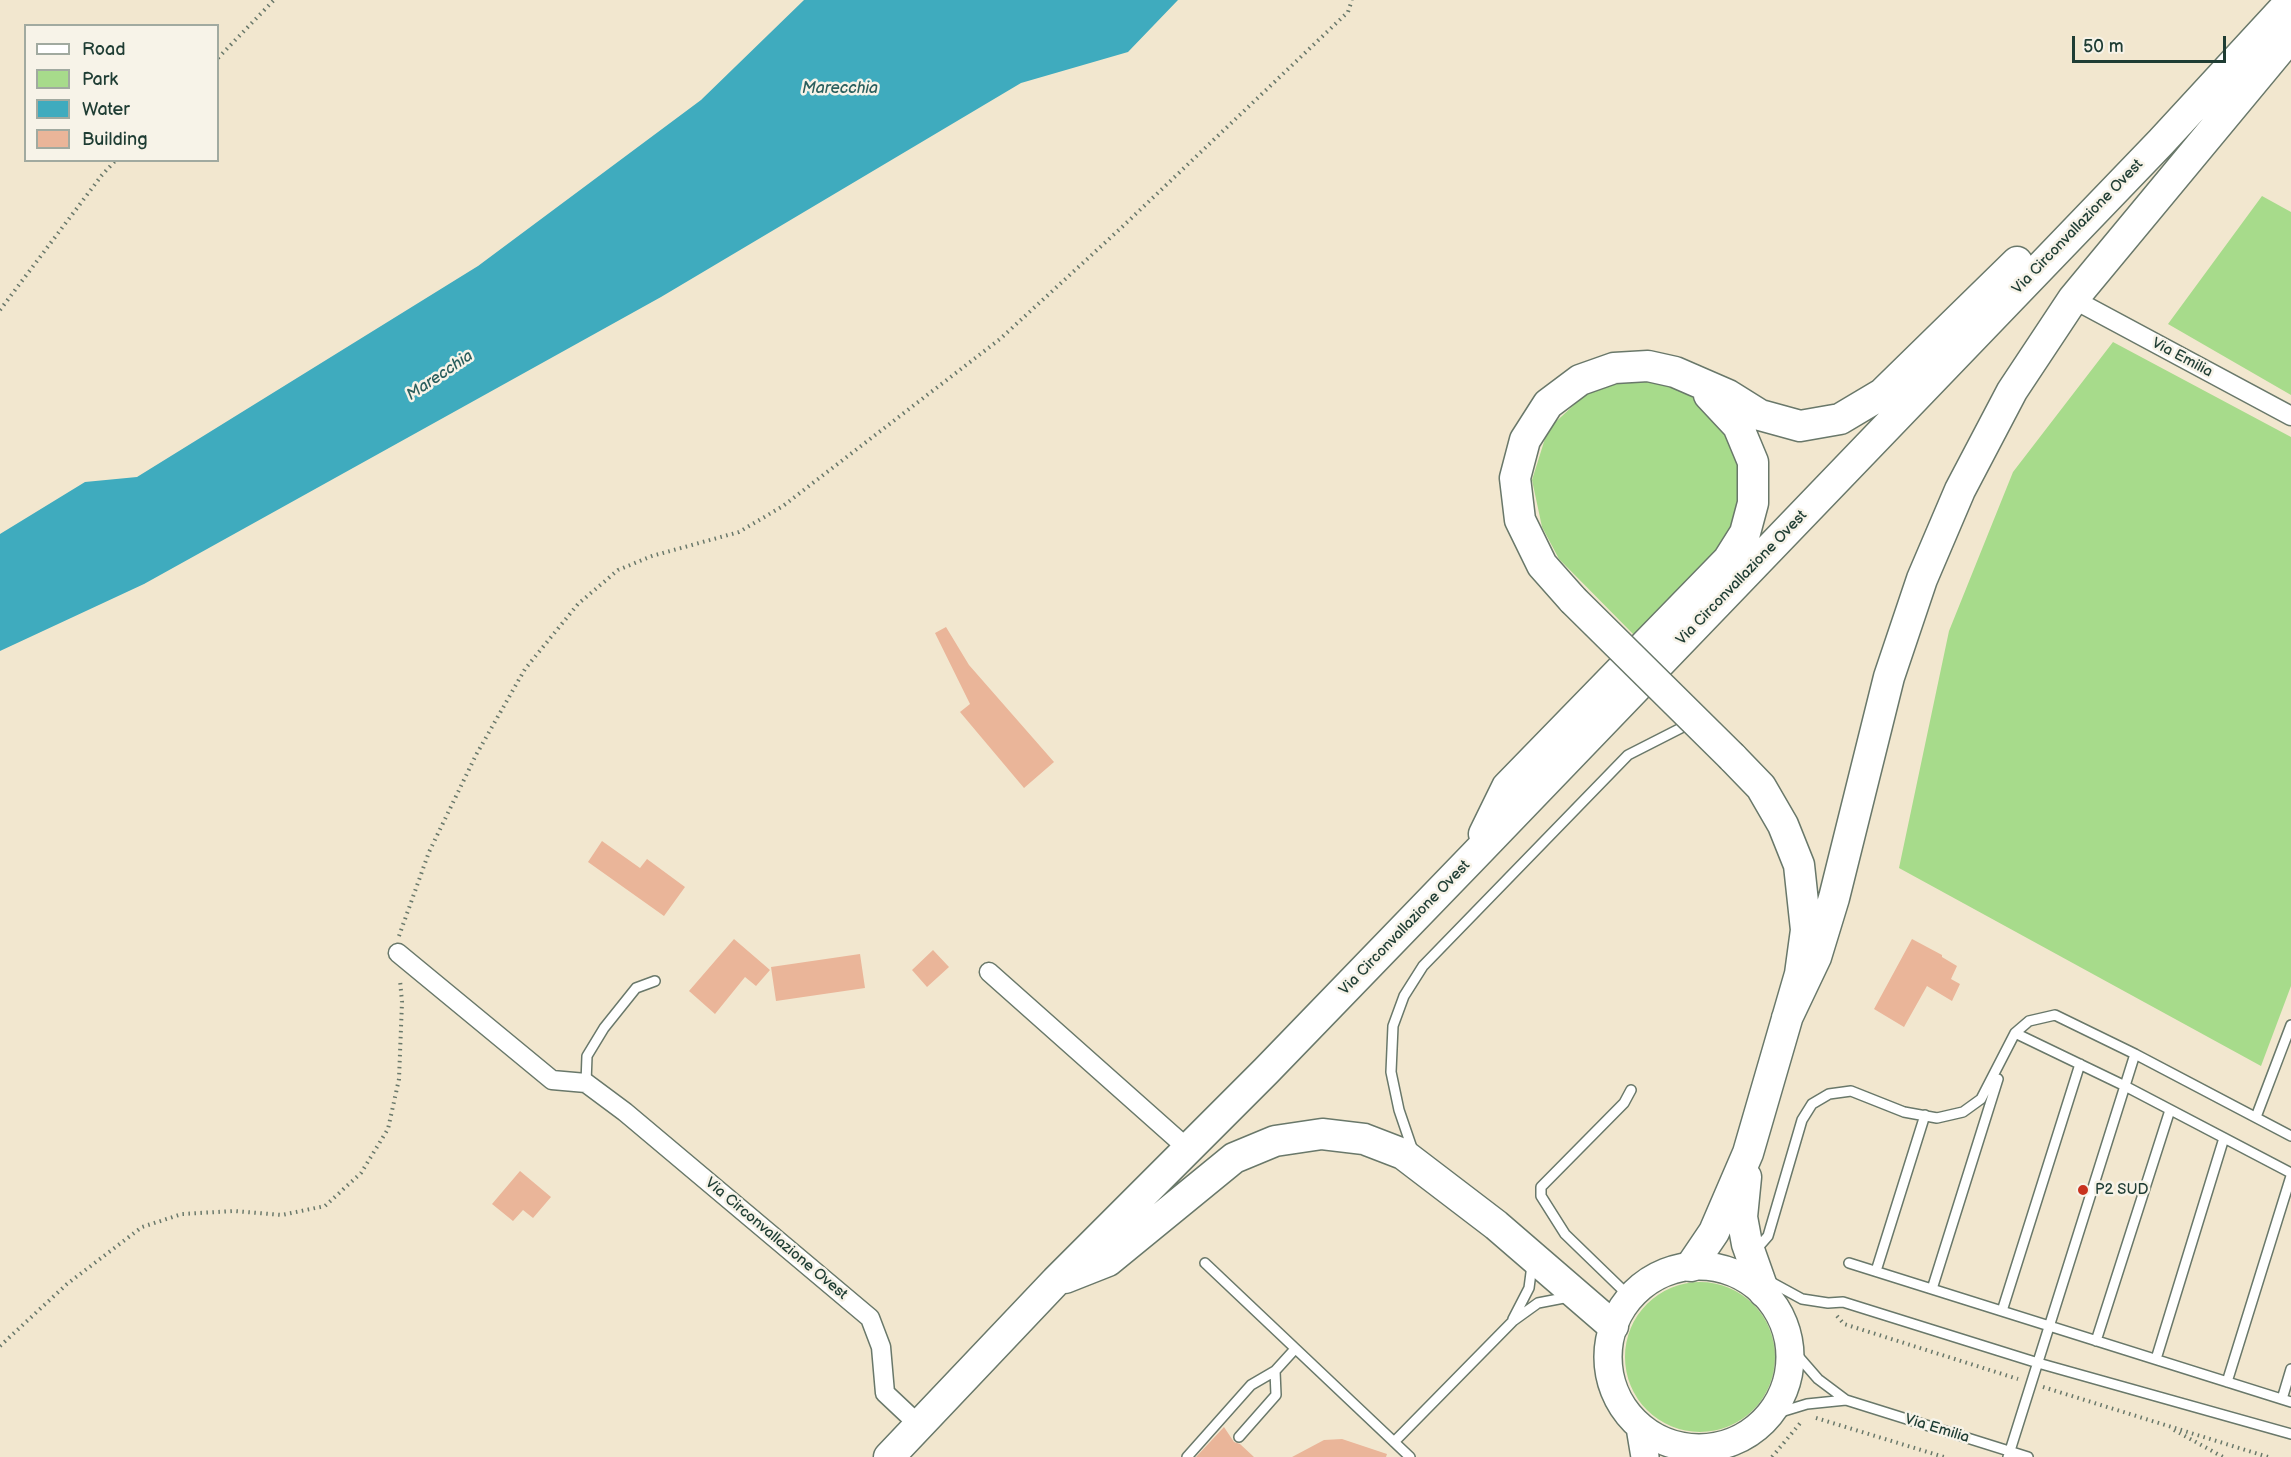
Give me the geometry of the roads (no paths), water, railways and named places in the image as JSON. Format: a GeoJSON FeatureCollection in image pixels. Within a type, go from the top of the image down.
{"type":"FeatureCollection","features":[{"type":"Feature","properties":{"kind":"main road","name":"Via Circonvallazione Ovest"},"geometry":{"type":"LineString","coordinates":[[890,1456],[1056,1281],[1266,1071],[1474,856],[2160,142],[2291,2]]}},
{"type":"Feature","properties":{"kind":"main road"},"geometry":{"type":"LineString","coordinates":[[1787,1018],[1816,957],[1834,898],[1890,677],[1922,579],[1960,490],[2012,391],[2073,299],[2291,36]]}},
{"type":"Feature","properties":{"kind":"main road"},"geometry":{"type":"LineString","coordinates":[[1691,1266],[1714,1232],[1748,1153],[1800,974],[1806,930],[1799,865],[1783,825],[1761,787],[1573,600],[1542,565],[1520,520],[1515,478],[1525,440],[1548,404],[1580,380],[1614,368],[1648,366],[1675,372],[1728,395],[1761,415],[1800,426],[1840,419],[1882,394],[2085,196],[2160,142]]}},
{"type":"Feature","properties":{"kind":"main road"},"geometry":{"type":"LineString","coordinates":[[1474,856],[1507,787],[1728,560],[1745,533],[1753,503],[1753,462],[1737,426],[1699,384]]}},
{"type":"Feature","properties":{"kind":"main road"},"geometry":{"type":"LineString","coordinates":[[1056,1281],[1108,1262],[1234,1158],[1275,1141],[1322,1134],[1364,1139],[1403,1154],[1531,1254],[1613,1326]]}},
{"type":"Feature","properties":{"kind":"main road"},"geometry":{"type":"LineString","coordinates":[[1748,1153],[1742,1217],[1757,1273],[1782,1318],[1791,1348],[1790,1372],[1783,1395],[1771,1415],[1747,1436],[1713,1452],[1663,1442],[1640,1427],[1622,1406],[1610,1381],[1608,1353],[1613,1326],[1630,1297],[1648,1281],[1668,1271],[1691,1266],[1718,1267],[1743,1276],[1757,1273]]}},
{"type":"Feature","properties":{"kind":"main road"},"geometry":{"type":"LineString","coordinates":[[1640,1427],[1645,1457]]}},
{"type":"Feature","properties":{"kind":"street","name":"Via Emilia"},"geometry":{"type":"LineString","coordinates":[[2073,299],[2291,416]]}},
{"type":"Feature","properties":{"kind":"street"},"geometry":{"type":"LineString","coordinates":[[398,953],[552,1080],[586,1083]]}},
{"type":"Feature","properties":{"kind":"street"},"geometry":{"type":"LineString","coordinates":[[989,972],[1187,1148]]}},
{"type":"Feature","properties":{"kind":"street","name":"Via Circonvallazione Ovest"},"geometry":{"type":"LineString","coordinates":[[586,1083],[626,1112],[870,1318],[881,1347],[885,1393],[920,1425]]}},
{"type":"Feature","properties":{"kind":"lane"},"geometry":{"type":"LineString","coordinates":[[1418,1166],[1399,1110],[1391,1072],[1393,1026],[1404,996],[1423,966],[1629,755],[1681,728]]}},
{"type":"Feature","properties":{"kind":"lane"},"geometry":{"type":"LineString","coordinates":[[586,1083],[587,1056],[604,1028],[636,988],[655,981]]}},
{"type":"Feature","properties":{"kind":"lane"},"geometry":{"type":"LineString","coordinates":[[2291,1136],[2055,1015],[2030,1021],[2015,1033],[1982,1099],[1963,1112],[1936,1118],[1925,1116],[1904,1112],[1851,1091],[1829,1094],[1812,1104],[1802,1120],[1757,1273],[1802,1299],[1828,1303],[1843,1302],[2038,1363],[2291,1434]]}},
{"type":"Feature","properties":{"kind":"lane"},"geometry":{"type":"LineString","coordinates":[[2256,1118],[2291,1025]]}},
{"type":"Feature","properties":{"kind":"lane"},"geometry":{"type":"LineString","coordinates":[[2015,1033],[2125,1086],[2291,1175],[2227,1382]]}},
{"type":"Feature","properties":{"kind":"lane"},"geometry":{"type":"LineString","coordinates":[[1932,1289],[2006,1051]]}},
{"type":"Feature","properties":{"kind":"lane"},"geometry":{"type":"LineString","coordinates":[[2009,1454],[2135,1054]]}},
{"type":"Feature","properties":{"kind":"lane"},"geometry":{"type":"LineString","coordinates":[[2002,1311],[2080,1064]]}},
{"type":"Feature","properties":{"kind":"lane"},"geometry":{"type":"LineString","coordinates":[[1630,1297],[1565,1234],[1541,1196],[1541,1187],[1624,1102],[1631,1090]]}},
{"type":"Feature","properties":{"kind":"lane"},"geometry":{"type":"LineString","coordinates":[[2096,1341],[2170,1110]]}},
{"type":"Feature","properties":{"kind":"lane"},"geometry":{"type":"LineString","coordinates":[[1876,1272],[1925,1116]]}},
{"type":"Feature","properties":{"kind":"lane"},"geometry":{"type":"LineString","coordinates":[[2156,1359],[2224,1138]]}},
{"type":"Feature","properties":{"kind":"lane"},"geometry":{"type":"LineString","coordinates":[[1512,1321],[1529,1288],[1532,1273],[1531,1254]]}},
{"type":"Feature","properties":{"kind":"lane"},"geometry":{"type":"LineString","coordinates":[[1205,1263],[1410,1457]]}},
{"type":"Feature","properties":{"kind":"lane"},"geometry":{"type":"LineString","coordinates":[[1849,1263],[2287,1400],[2291,1370]]}},
{"type":"Feature","properties":{"kind":"lane"},"geometry":{"type":"LineString","coordinates":[[1394,1442],[1512,1321],[1538,1304],[1579,1296]]}},
{"type":"Feature","properties":{"kind":"lane","name":"Via Emilia"},"geometry":{"type":"LineString","coordinates":[[1791,1348],[1818,1379],[1846,1400],[2009,1454],[2028,1457]]}},
{"type":"Feature","properties":{"kind":"lane"},"geometry":{"type":"LineString","coordinates":[[1187,1457],[1251,1385],[1275,1371],[1295,1349]]}},
{"type":"Feature","properties":{"kind":"lane"},"geometry":{"type":"LineString","coordinates":[[1239,1437],[1276,1395],[1275,1371]]}},
{"type":"Feature","properties":{"kind":"lane","name":"Via Emilia"},"geometry":{"type":"LineString","coordinates":[[1771,1415],[1807,1404],[1846,1400]]}},
{"type":"Feature","properties":{"kind":"water","name":"Marecchia"},"geometry":{"type":"Polygon","coordinates":[[[804,0],[1178,0],[1128,52],[1021,83],[661,297],[144,584],[0,651],[0,534],[85,482],[137,477],[478,266],[701,100],[804,0]]]}},
{"type":"Feature","properties":{"kind":"place","name":"P2 SUD"},"geometry":{"type":"Point","coordinates":[2083,1190]}}]}
